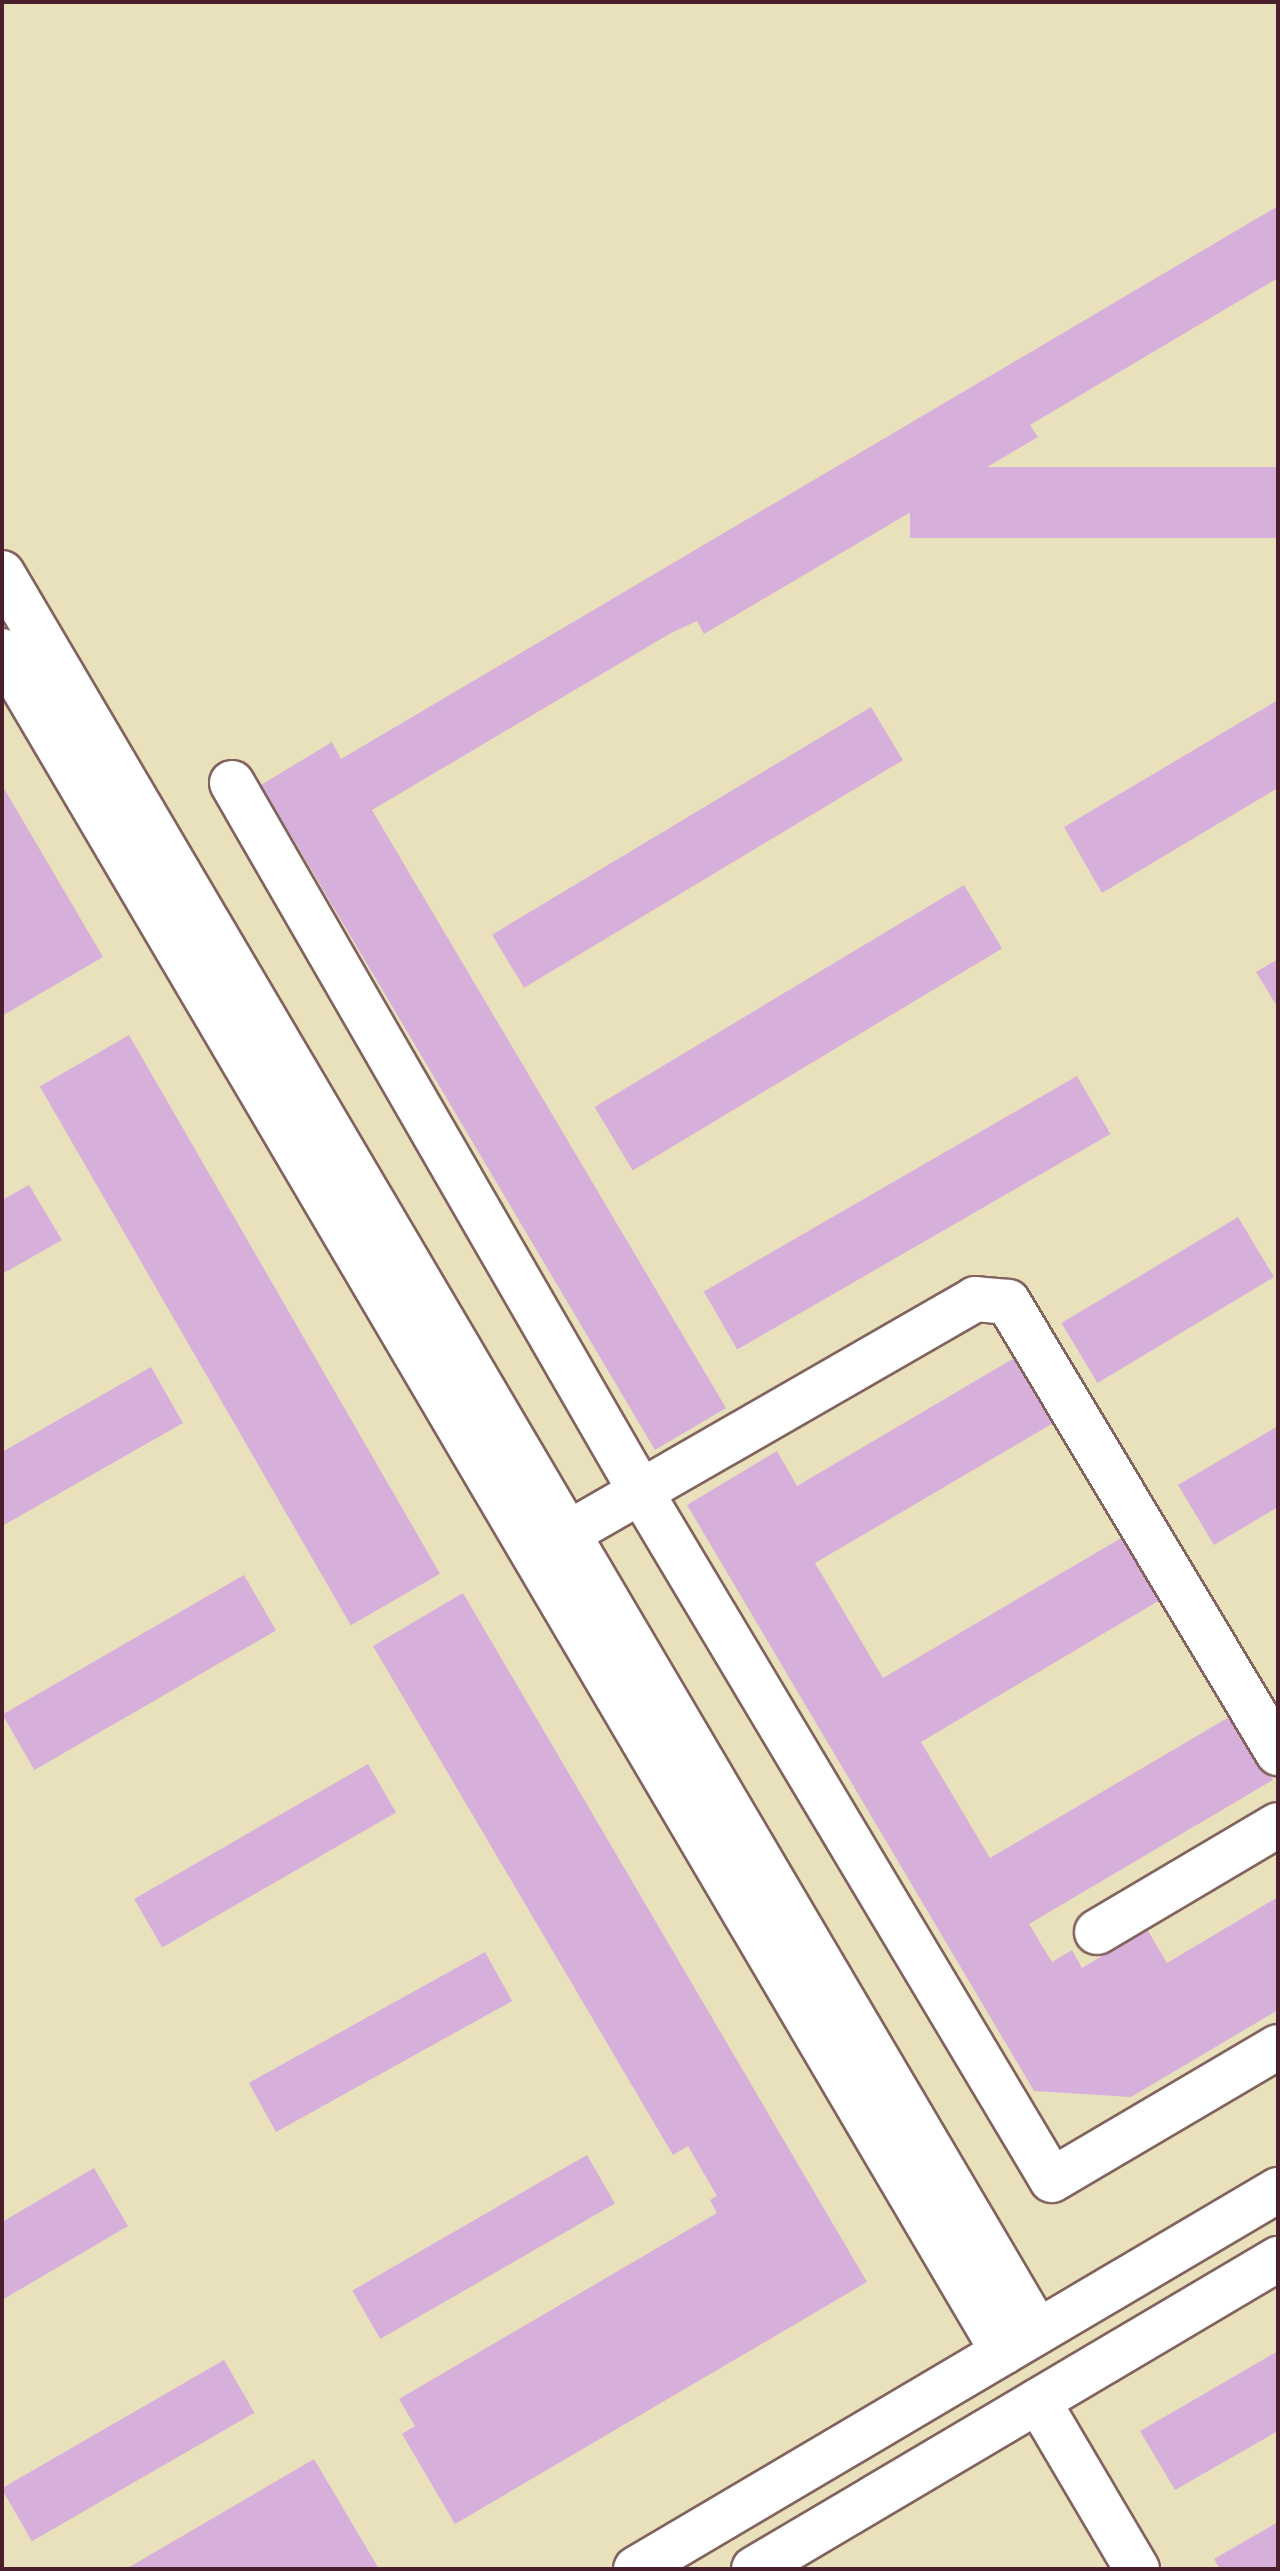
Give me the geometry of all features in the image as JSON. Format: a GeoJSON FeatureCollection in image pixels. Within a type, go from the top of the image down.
{"type":"FeatureCollection","features":[{"type":"Feature","properties":{"kind":"street"},"geometry":{"type":"LineString","coordinates":[[2,573],[567,1534],[1021,2342]]}},
{"type":"Feature","properties":{"kind":"street"},"geometry":{"type":"LineString","coordinates":[[2,651],[1021,2342]]}},
{"type":"Feature","properties":{"kind":"street"},"geometry":{"type":"LineString","coordinates":[[232,783],[641,1492],[1052,2180],[1278,2047]]}},
{"type":"Feature","properties":{"kind":"street"},"geometry":{"type":"LineString","coordinates":[[567,1534],[975,1299],[1008,1302],[1278,1753]]}},
{"type":"Feature","properties":{"kind":"street"},"geometry":{"type":"LineString","coordinates":[[1097,1932],[1278,1825]]}},
{"type":"Feature","properties":{"kind":"street"},"geometry":{"type":"LineString","coordinates":[[636,2569],[1278,2190]]}},
{"type":"Feature","properties":{"kind":"street"},"geometry":{"type":"LineString","coordinates":[[754,2569],[1278,2259]]}},
{"type":"Feature","properties":{"kind":"street"},"geometry":{"type":"LineString","coordinates":[[1038,2401],[1137,2569]]}},
{"type":"Feature","properties":{"kind":"building"},"geometry":{"type":"Polygon","coordinates":[[[1278,206],[1278,278],[1030,425],[1038,437],[704,634],[697,621],[671,633],[372,810],[726,1408],[655,1450],[261,785],[332,742],[341,759],[1278,206]]]}},
{"type":"Feature","properties":{"kind":"building"},"geometry":{"type":"Polygon","coordinates":[[[910,467],[1278,467],[1278,538],[910,538],[910,467]]]}},
{"type":"Feature","properties":{"kind":"building"},"geometry":{"type":"Polygon","coordinates":[[[1278,700],[1278,788],[1102,893],[1064,827],[1278,700]]]}},
{"type":"Feature","properties":{"kind":"building"},"geometry":{"type":"Polygon","coordinates":[[[871,707],[903,760],[524,988],[492,935],[871,707]]]}},
{"type":"Feature","properties":{"kind":"building"},"geometry":{"type":"Polygon","coordinates":[[[2,785],[103,957],[2,1016],[2,785]]]}},
{"type":"Feature","properties":{"kind":"building"},"geometry":{"type":"Polygon","coordinates":[[[964,885],[1002,948],[633,1170],[595,1107],[964,885]]]}},
{"type":"Feature","properties":{"kind":"building"},"geometry":{"type":"Polygon","coordinates":[[[1278,959],[1278,1008],[1256,972],[1278,959]]]}},
{"type":"Feature","properties":{"kind":"building"},"geometry":{"type":"Polygon","coordinates":[[[129,1035],[440,1574],[351,1625],[40,1086],[129,1035]]]}},
{"type":"Feature","properties":{"kind":"building"},"geometry":{"type":"Polygon","coordinates":[[[1077,1076],[1110,1134],[737,1350],[704,1292],[1077,1076]]]}},
{"type":"Feature","properties":{"kind":"building"},"geometry":{"type":"Polygon","coordinates":[[[29,1185],[62,1240],[2,1274],[2,1200],[29,1185]]]}},
{"type":"Feature","properties":{"kind":"building"},"geometry":{"type":"Polygon","coordinates":[[[1238,1217],[1274,1277],[1097,1383],[1061,1323],[1238,1217]]]}},
{"type":"Feature","properties":{"kind":"building"},"geometry":{"type":"Polygon","coordinates":[[[1016,1357],[1055,1422],[815,1563],[883,1678],[1128,1534],[1165,1597],[921,1742],[990,1858],[1234,1714],[1273,1780],[1029,1924],[1052,1962],[1072,1950],[1082,1968],[1147,1929],[1167,1963],[1278,1897],[1278,2010],[1131,2097],[1034,2091],[687,1505],[777,1451],[797,1486],[1016,1357]]]}},
{"type":"Feature","properties":{"kind":"building"},"geometry":{"type":"Polygon","coordinates":[[[151,1367],[183,1423],[2,1526],[2,1452],[151,1367]]]}},
{"type":"Feature","properties":{"kind":"building"},"geometry":{"type":"Polygon","coordinates":[[[1278,1426],[1278,1507],[1214,1545],[1178,1485],[1278,1426]]]}},
{"type":"Feature","properties":{"kind":"building"},"geometry":{"type":"Polygon","coordinates":[[[244,1575],[276,1630],[34,1770],[2,1714],[244,1575]]]}},
{"type":"Feature","properties":{"kind":"building"},"geometry":{"type":"Polygon","coordinates":[[[463,1593],[867,2282],[455,2524],[402,2434],[415,2426],[399,2399],[717,2213],[710,2200],[717,2196],[688,2146],[673,2155],[373,1646],[463,1593]]]}},
{"type":"Feature","properties":{"kind":"building"},"geometry":{"type":"Polygon","coordinates":[[[368,1764],[396,1812],[162,1947],[134,1899],[368,1764]]]}},
{"type":"Feature","properties":{"kind":"building"},"geometry":{"type":"Polygon","coordinates":[[[485,1952],[512,2001],[276,2132],[249,2083],[485,1952]]]}},
{"type":"Feature","properties":{"kind":"building"},"geometry":{"type":"Polygon","coordinates":[[[587,2155],[615,2203],[380,2339],[352,2290],[587,2155]]]}},
{"type":"Feature","properties":{"kind":"building"},"geometry":{"type":"Polygon","coordinates":[[[94,2168],[128,2226],[2,2300],[2,2222],[94,2168]]]}},
{"type":"Feature","properties":{"kind":"building"},"geometry":{"type":"Polygon","coordinates":[[[1278,2351],[1278,2431],[1175,2490],[1140,2431],[1278,2351]]]}},
{"type":"Feature","properties":{"kind":"building"},"geometry":{"type":"Polygon","coordinates":[[[224,2360],[254,2413],[32,2541],[2,2488],[224,2360]]]}},
{"type":"Feature","properties":{"kind":"building"},"geometry":{"type":"Polygon","coordinates":[[[314,2459],[379,2569],[126,2569],[314,2459]]]}},
{"type":"Feature","properties":{"kind":"building"},"geometry":{"type":"Polygon","coordinates":[[[1278,2522],[1278,2569],[1220,2569],[1214,2559],[1278,2522]]]}}]}
